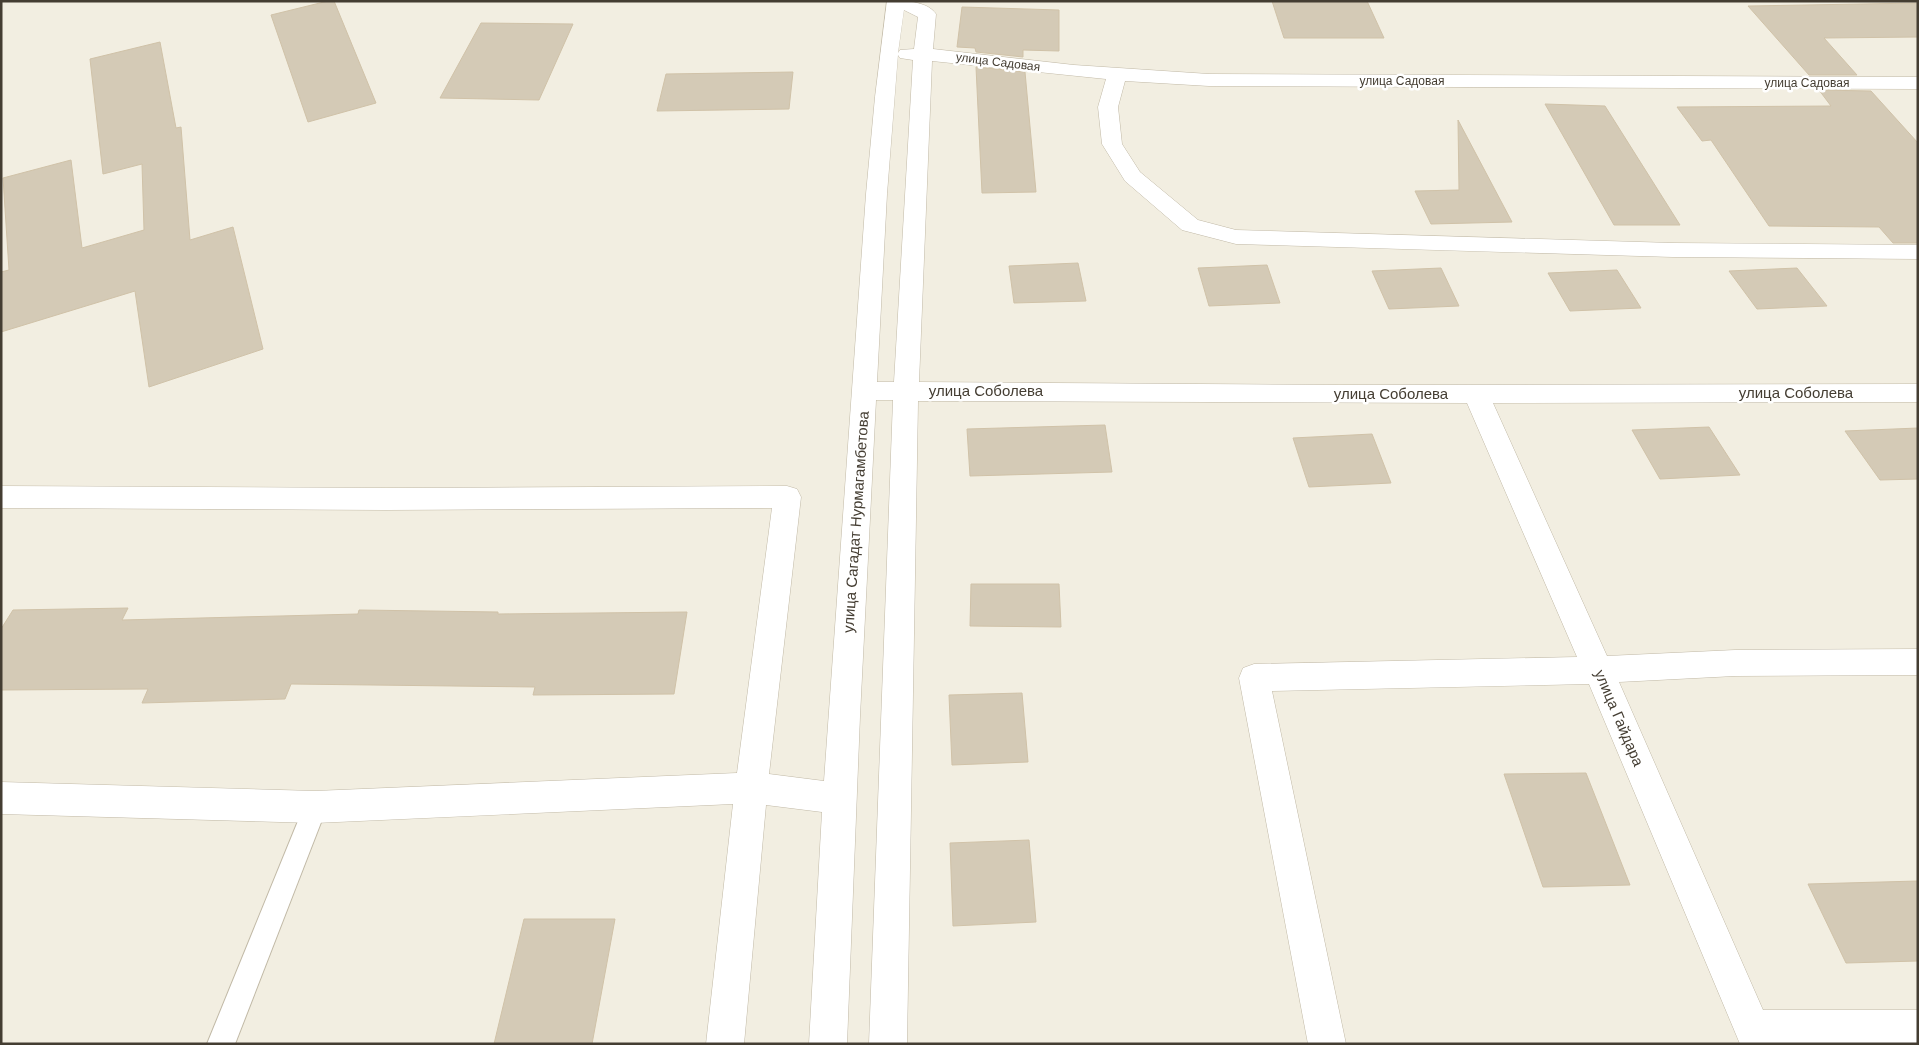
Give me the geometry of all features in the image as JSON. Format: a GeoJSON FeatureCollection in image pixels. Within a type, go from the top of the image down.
{"type":"FeatureCollection","features":[{"type":"Feature","properties":{"kind":"street"},"geometry":{"type":"LineString","coordinates":[[888,1044],[904,433],[911,258],[927,14],[896,1]]}},
{"type":"Feature","properties":{"kind":"street","name":"улица Сагадат Нурмагамбетова"},"geometry":{"type":"LineString","coordinates":[[828,1044],[839,798],[864,391],[888,55],[896,1]]}},
{"type":"Feature","properties":{"kind":"street","name":"улица Садовая"},"geometry":{"type":"LineString","coordinates":[[888,55],[940,54],[1003,64],[1118,75],[1209,80],[1918,84]]}},
{"type":"Feature","properties":{"kind":"street"},"geometry":{"type":"LineString","coordinates":[[1118,75],[1108,107],[1112,144],[1132,176],[1190,225],[1236,237],[1673,250],[1918,252]]}},
{"type":"Feature","properties":{"kind":"street","name":"улица Соболева"},"geometry":{"type":"LineString","coordinates":[[864,391],[1476,394],[1918,393]]}},
{"type":"Feature","properties":{"kind":"street","name":"улица Гайдара"},"geometry":{"type":"LineString","coordinates":[[1476,394],[1756,1036]]}},
{"type":"Feature","properties":{"kind":"street"},"geometry":{"type":"LineString","coordinates":[[1,497],[386,499],[787,497],[751,788],[725,1044]]}},
{"type":"Feature","properties":{"kind":"street"},"geometry":{"type":"LineString","coordinates":[[1326,1044],[1254,678],[1598,670],[1735,663],[1918,662]]}},
{"type":"Feature","properties":{"kind":"street"},"geometry":{"type":"LineString","coordinates":[[1,798],[315,807],[751,788],[839,798]]}},
{"type":"Feature","properties":{"kind":"street"},"geometry":{"type":"LineString","coordinates":[[1756,1036],[1918,1029]]}},
{"type":"Feature","properties":{"kind":"lane"},"geometry":{"type":"LineString","coordinates":[[221,1044],[315,807]]}},
{"type":"Feature","properties":{"kind":"building"},"geometry":{"type":"Polygon","coordinates":[[[334,1],[376,103],[308,122],[271,15],[334,1]]]}},
{"type":"Feature","properties":{"kind":"building"},"geometry":{"type":"Polygon","coordinates":[[[1272,1],[1367,1],[1384,38],[1284,38],[1272,1]]]}},
{"type":"Feature","properties":{"kind":"building"},"geometry":{"type":"Polygon","coordinates":[[[1918,3],[1918,37],[1824,38],[1857,75],[1809,75],[1748,6],[1918,3]]]}},
{"type":"Feature","properties":{"kind":"building"},"geometry":{"type":"Polygon","coordinates":[[[962,7],[1059,10],[1059,51],[1023,50],[1023,57],[976,52],[975,48],[957,47],[962,7]]]}},
{"type":"Feature","properties":{"kind":"building"},"geometry":{"type":"Polygon","coordinates":[[[481,23],[573,24],[539,100],[440,98],[481,23]]]}},
{"type":"Feature","properties":{"kind":"building"},"geometry":{"type":"Polygon","coordinates":[[[160,42],[176,128],[181,127],[190,240],[233,227],[263,349],[149,387],[135,291],[1,332],[1,272],[9,270],[3,178],[71,160],[82,248],[144,230],[142,164],[103,174],[90,59],[160,42]]]}},
{"type":"Feature","properties":{"kind":"building"},"geometry":{"type":"Polygon","coordinates":[[[976,67],[1025,72],[1036,192],[982,193],[976,67]]]}},
{"type":"Feature","properties":{"kind":"building"},"geometry":{"type":"Polygon","coordinates":[[[793,72],[789,109],[657,111],[666,74],[793,72]]]}},
{"type":"Feature","properties":{"kind":"building"},"geometry":{"type":"Polygon","coordinates":[[[1819,90],[1871,91],[1918,143],[1918,243],[1893,243],[1879,227],[1769,226],[1711,140],[1702,141],[1677,107],[1831,106],[1819,90]]]}},
{"type":"Feature","properties":{"kind":"building"},"geometry":{"type":"Polygon","coordinates":[[[1545,104],[1605,106],[1680,225],[1614,225],[1545,104]]]}},
{"type":"Feature","properties":{"kind":"building"},"geometry":{"type":"Polygon","coordinates":[[[1458,120],[1512,222],[1431,224],[1415,191],[1459,190],[1458,120]]]}},
{"type":"Feature","properties":{"kind":"building"},"geometry":{"type":"Polygon","coordinates":[[[1078,263],[1086,301],[1014,303],[1009,266],[1078,263]]]}},
{"type":"Feature","properties":{"kind":"building"},"geometry":{"type":"Polygon","coordinates":[[[1267,265],[1280,303],[1209,306],[1198,268],[1267,265]]]}},
{"type":"Feature","properties":{"kind":"building"},"geometry":{"type":"Polygon","coordinates":[[[1441,268],[1459,306],[1389,309],[1372,271],[1441,268]]]}},
{"type":"Feature","properties":{"kind":"building"},"geometry":{"type":"Polygon","coordinates":[[[1797,268],[1827,306],[1757,309],[1729,271],[1797,268]]]}},
{"type":"Feature","properties":{"kind":"building"},"geometry":{"type":"Polygon","coordinates":[[[1617,270],[1641,308],[1570,311],[1548,273],[1617,270]]]}},
{"type":"Feature","properties":{"kind":"building"},"geometry":{"type":"Polygon","coordinates":[[[1105,425],[1112,472],[970,476],[967,429],[1105,425]]]}},
{"type":"Feature","properties":{"kind":"building"},"geometry":{"type":"Polygon","coordinates":[[[1709,427],[1740,475],[1660,479],[1632,430],[1709,427]]]}},
{"type":"Feature","properties":{"kind":"building"},"geometry":{"type":"Polygon","coordinates":[[[1918,428],[1918,479],[1880,480],[1845,431],[1918,428]]]}},
{"type":"Feature","properties":{"kind":"building"},"geometry":{"type":"Polygon","coordinates":[[[1372,434],[1391,483],[1309,487],[1293,438],[1372,434]]]}},
{"type":"Feature","properties":{"kind":"building"},"geometry":{"type":"Polygon","coordinates":[[[971,584],[1059,584],[1061,627],[970,626],[971,584]]]}},
{"type":"Feature","properties":{"kind":"building"},"geometry":{"type":"Polygon","coordinates":[[[128,608],[122,620],[358,614],[359,610],[498,612],[498,614],[687,612],[674,694],[533,695],[535,687],[291,684],[285,699],[142,703],[148,689],[1,690],[1,629],[13,610],[128,608]]]}},
{"type":"Feature","properties":{"kind":"building"},"geometry":{"type":"Polygon","coordinates":[[[1022,693],[1028,762],[952,765],[949,695],[1022,693]]]}},
{"type":"Feature","properties":{"kind":"building"},"geometry":{"type":"Polygon","coordinates":[[[1586,773],[1630,885],[1543,887],[1504,774],[1586,773]]]}},
{"type":"Feature","properties":{"kind":"building"},"geometry":{"type":"Polygon","coordinates":[[[1029,840],[1036,922],[953,926],[950,843],[1029,840]]]}},
{"type":"Feature","properties":{"kind":"building"},"geometry":{"type":"Polygon","coordinates":[[[1918,881],[1918,961],[1846,963],[1808,884],[1918,881]]]}},
{"type":"Feature","properties":{"kind":"building"},"geometry":{"type":"Polygon","coordinates":[[[524,919],[615,919],[592,1044],[494,1044],[524,919]]]}}]}
